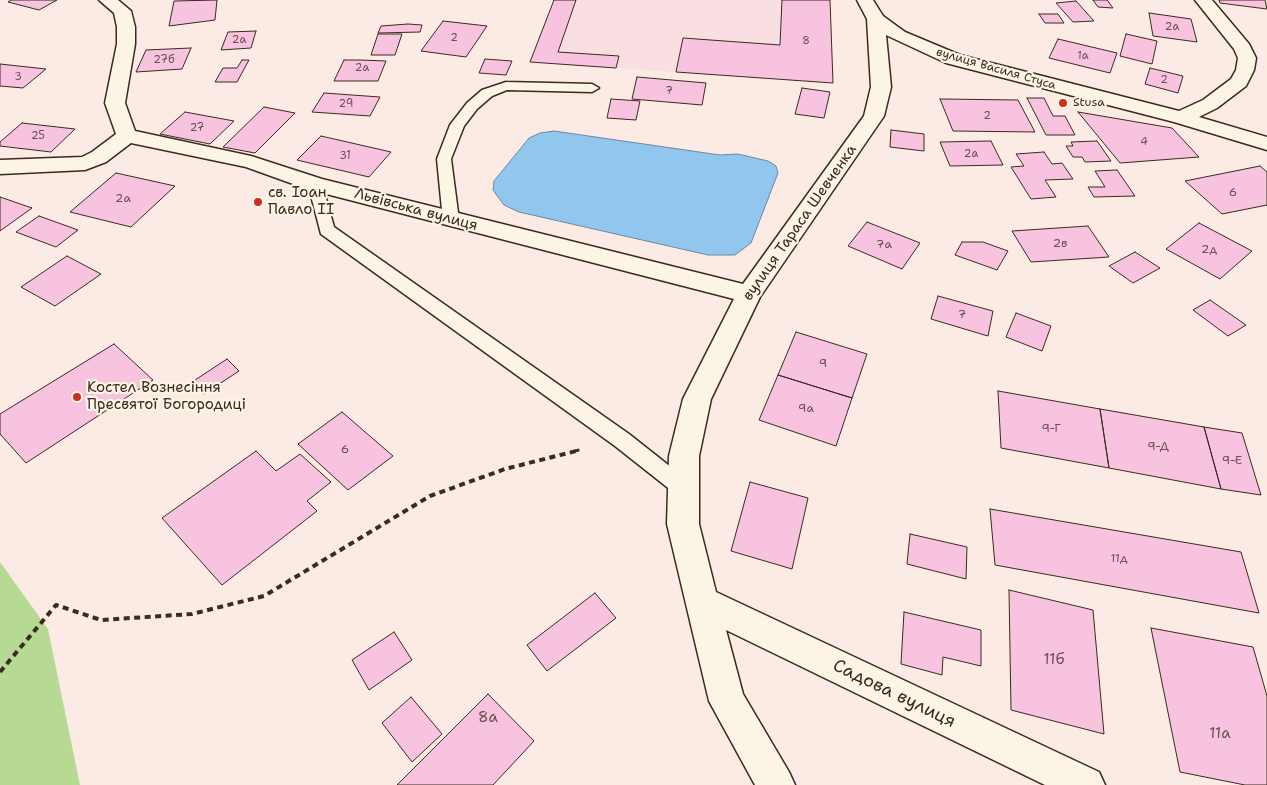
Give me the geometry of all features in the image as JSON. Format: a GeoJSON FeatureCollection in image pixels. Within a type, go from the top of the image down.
{"type":"FeatureCollection","features":[{"type":"Feature","properties":{"kind":"street"},"geometry":{"type":"LineString","coordinates":[[0,168],[85,163],[98,157],[126,136],[115,103],[126,44],[126,27],[122,12],[107,0]]}},
{"type":"Feature","properties":{"kind":"street"},"geometry":{"type":"LineString","coordinates":[[1181,118],[1210,104],[1239,82],[1245,70],[1247,58],[1243,48],[1203,0]]}},
{"type":"Feature","properties":{"kind":"street","name":"вулиця Василя Стуса"},"geometry":{"type":"LineString","coordinates":[[870,10],[899,36],[953,59],[1181,118],[1267,144]]}},
{"type":"Feature","properties":{"kind":"street","name":"вулиця Тараса Шевченка"},"geometry":{"type":"LineString","coordinates":[[776,785],[727,701],[683,524],[684,456],[697,399],[749,294],[874,116],[880,87],[870,10]]}},
{"type":"Feature","properties":{"kind":"street","name":"Львівська вулиця"},"geometry":{"type":"LineString","coordinates":[[126,136],[251,162],[315,184],[749,294]]}},
{"type":"Feature","properties":{"kind":"street","name":"Садова вулиця"},"geometry":{"type":"LineString","coordinates":[[702,602],[1086,785]]}},
{"type":"Feature","properties":{"kind":"lane"},"geometry":{"type":"LineString","coordinates":[[451,220],[444,159],[458,124],[472,106],[487,93],[506,86],[592,88]]}},
{"type":"Feature","properties":{"kind":"lane"},"geometry":{"type":"LineString","coordinates":[[315,184],[327,230],[622,440],[684,489]]}},
{"type":"Feature","properties":{"kind":"path"},"geometry":{"type":"LineString","coordinates":[[0,672],[56,605],[101,620],[192,614],[264,596],[430,496],[505,469],[622,440]]}},
{"type":"Feature","properties":{"kind":"shaded area"},"geometry":{"type":"Polygon","coordinates":[[[554,0],[830,0],[833,83],[530,62],[554,0]]]}},
{"type":"Feature","properties":{"kind":"green space"},"geometry":{"type":"Polygon","coordinates":[[[0,562],[48,629],[80,785],[0,785],[0,562]]]}},
{"type":"Feature","properties":{"kind":"water"},"geometry":{"type":"Polygon","coordinates":[[[554,131],[720,155],[738,154],[768,161],[776,166],[778,173],[751,243],[735,255],[708,255],[519,212],[504,205],[493,190],[494,181],[529,138],[540,133],[554,131]]]}},
{"type":"Feature","properties":{"kind":"building"},"geometry":{"type":"Polygon","coordinates":[[[11,0],[57,0],[39,10],[8,2],[11,0]]]}},
{"type":"Feature","properties":{"kind":"building"},"geometry":{"type":"Polygon","coordinates":[[[217,0],[215,20],[169,26],[174,1],[217,0]]]}},
{"type":"Feature","properties":{"kind":"building"},"geometry":{"type":"Polygon","coordinates":[[[554,0],[576,0],[558,52],[619,56],[616,68],[530,62],[554,0]]]}},
{"type":"Feature","properties":{"kind":"building"},"geometry":{"type":"Polygon","coordinates":[[[782,0],[830,0],[833,83],[676,72],[683,38],[780,45],[782,0]]]}},
{"type":"Feature","properties":{"kind":"building"},"geometry":{"type":"Polygon","coordinates":[[[1093,0],[1107,0],[1113,8],[1098,7],[1093,0]]]}},
{"type":"Feature","properties":{"kind":"building"},"geometry":{"type":"Polygon","coordinates":[[[1219,0],[1265,0],[1267,9],[1220,3],[1219,0]]]}},
{"type":"Feature","properties":{"kind":"building"},"geometry":{"type":"Polygon","coordinates":[[[1076,1],[1094,21],[1073,22],[1056,3],[1076,1]]]}},
{"type":"Feature","properties":{"kind":"building"},"geometry":{"type":"Polygon","coordinates":[[[1149,13],[1191,19],[1197,42],[1153,36],[1149,13]]]}},
{"type":"Feature","properties":{"kind":"building"},"geometry":{"type":"Polygon","coordinates":[[[1039,14],[1058,14],[1064,23],[1045,23],[1039,14]]]}},
{"type":"Feature","properties":{"kind":"building"},"geometry":{"type":"Polygon","coordinates":[[[443,21],[487,26],[466,57],[421,51],[443,21]]]}},
{"type":"Feature","properties":{"kind":"building"},"geometry":{"type":"Polygon","coordinates":[[[422,25],[420,32],[378,33],[381,26],[422,25]]]}},
{"type":"Feature","properties":{"kind":"building"},"geometry":{"type":"Polygon","coordinates":[[[256,31],[251,48],[221,50],[228,32],[256,31]]]}},
{"type":"Feature","properties":{"kind":"building"},"geometry":{"type":"Polygon","coordinates":[[[378,34],[402,34],[395,55],[371,55],[378,34]]]}},
{"type":"Feature","properties":{"kind":"building"},"geometry":{"type":"Polygon","coordinates":[[[1126,34],[1157,41],[1152,64],[1120,56],[1126,34]]]}},
{"type":"Feature","properties":{"kind":"building"},"geometry":{"type":"Polygon","coordinates":[[[1058,39],[1117,53],[1110,73],[1049,58],[1058,39]]]}},
{"type":"Feature","properties":{"kind":"building"},"geometry":{"type":"Polygon","coordinates":[[[191,48],[182,69],[136,72],[146,50],[191,48]]]}},
{"type":"Feature","properties":{"kind":"building"},"geometry":{"type":"Polygon","coordinates":[[[485,59],[512,61],[506,75],[479,73],[485,59]]]}},
{"type":"Feature","properties":{"kind":"building"},"geometry":{"type":"Polygon","coordinates":[[[242,60],[249,60],[237,82],[215,82],[223,68],[237,68],[242,60]]]}},
{"type":"Feature","properties":{"kind":"building"},"geometry":{"type":"Polygon","coordinates":[[[344,60],[386,61],[378,81],[334,81],[344,60]]]}},
{"type":"Feature","properties":{"kind":"building"},"geometry":{"type":"Polygon","coordinates":[[[0,64],[46,69],[23,88],[0,86],[0,64]]]}},
{"type":"Feature","properties":{"kind":"building"},"geometry":{"type":"Polygon","coordinates":[[[1150,68],[1183,76],[1178,93],[1145,84],[1150,68]]]}},
{"type":"Feature","properties":{"kind":"building"},"geometry":{"type":"Polygon","coordinates":[[[637,77],[706,83],[702,105],[632,99],[637,77]]]}},
{"type":"Feature","properties":{"kind":"building"},"geometry":{"type":"Polygon","coordinates":[[[802,88],[830,92],[824,118],[795,114],[802,88]]]}},
{"type":"Feature","properties":{"kind":"building"},"geometry":{"type":"Polygon","coordinates":[[[324,93],[380,97],[370,116],[312,112],[324,93]]]}},
{"type":"Feature","properties":{"kind":"building"},"geometry":{"type":"Polygon","coordinates":[[[1027,98],[1044,98],[1053,116],[1065,116],[1075,135],[1046,135],[1027,98]]]}},
{"type":"Feature","properties":{"kind":"building"},"geometry":{"type":"Polygon","coordinates":[[[611,99],[640,101],[636,120],[607,118],[611,99]]]}},
{"type":"Feature","properties":{"kind":"building"},"geometry":{"type":"Polygon","coordinates":[[[940,99],[1018,100],[1035,132],[953,131],[940,99]]]}},
{"type":"Feature","properties":{"kind":"building"},"geometry":{"type":"Polygon","coordinates":[[[264,107],[295,113],[255,153],[223,147],[264,107]]]}},
{"type":"Feature","properties":{"kind":"building"},"geometry":{"type":"Polygon","coordinates":[[[185,112],[234,121],[210,144],[160,134],[185,112]]]}},
{"type":"Feature","properties":{"kind":"building"},"geometry":{"type":"Polygon","coordinates":[[[1078,112],[1172,128],[1199,157],[1120,163],[1078,112]]]}},
{"type":"Feature","properties":{"kind":"building"},"geometry":{"type":"Polygon","coordinates":[[[22,123],[75,129],[51,152],[0,146],[0,142],[22,123]]]}},
{"type":"Feature","properties":{"kind":"building"},"geometry":{"type":"Polygon","coordinates":[[[891,130],[924,134],[924,151],[890,147],[891,130]]]}},
{"type":"Feature","properties":{"kind":"building"},"geometry":{"type":"Polygon","coordinates":[[[321,136],[391,152],[369,177],[297,160],[321,136]]]}},
{"type":"Feature","properties":{"kind":"building"},"geometry":{"type":"Polygon","coordinates":[[[991,141],[1003,165],[950,166],[940,142],[991,141]]]}},
{"type":"Feature","properties":{"kind":"building"},"geometry":{"type":"Polygon","coordinates":[[[1097,141],[1111,161],[1085,162],[1082,157],[1073,157],[1066,146],[1073,146],[1071,142],[1097,141]]]}},
{"type":"Feature","properties":{"kind":"building"},"geometry":{"type":"Polygon","coordinates":[[[1044,152],[1052,164],[1062,163],[1073,179],[1045,180],[1056,197],[1031,199],[1011,167],[1024,166],[1016,154],[1044,152]]]}},
{"type":"Feature","properties":{"kind":"building"},"geometry":{"type":"Polygon","coordinates":[[[1260,166],[1267,172],[1267,205],[1222,214],[1185,181],[1260,166]]]}},
{"type":"Feature","properties":{"kind":"building"},"geometry":{"type":"Polygon","coordinates":[[[1117,170],[1135,196],[1094,197],[1088,187],[1105,187],[1095,171],[1117,170]]]}},
{"type":"Feature","properties":{"kind":"building"},"geometry":{"type":"Polygon","coordinates":[[[116,173],[175,186],[131,227],[70,212],[116,173]]]}},
{"type":"Feature","properties":{"kind":"building"},"geometry":{"type":"Polygon","coordinates":[[[0,197],[32,208],[0,231],[0,197]]]}},
{"type":"Feature","properties":{"kind":"building"},"geometry":{"type":"Polygon","coordinates":[[[39,216],[78,230],[56,247],[16,232],[39,216]]]}},
{"type":"Feature","properties":{"kind":"building"},"geometry":{"type":"Polygon","coordinates":[[[867,222],[920,243],[902,269],[848,246],[867,222]]]}},
{"type":"Feature","properties":{"kind":"building"},"geometry":{"type":"Polygon","coordinates":[[[1199,223],[1252,251],[1220,279],[1166,249],[1199,223]]]}},
{"type":"Feature","properties":{"kind":"building"},"geometry":{"type":"Polygon","coordinates":[[[1088,226],[1109,257],[1031,262],[1012,231],[1088,226]]]}},
{"type":"Feature","properties":{"kind":"building"},"geometry":{"type":"Polygon","coordinates":[[[962,242],[983,242],[1008,251],[997,270],[955,255],[962,242]]]}},
{"type":"Feature","properties":{"kind":"building"},"geometry":{"type":"Polygon","coordinates":[[[1135,252],[1160,268],[1133,283],[1109,266],[1135,252]]]}},
{"type":"Feature","properties":{"kind":"building"},"geometry":{"type":"Polygon","coordinates":[[[67,256],[101,274],[55,306],[21,287],[67,256]]]}},
{"type":"Feature","properties":{"kind":"building"},"geometry":{"type":"Polygon","coordinates":[[[938,296],[993,311],[988,336],[931,319],[938,296]]]}},
{"type":"Feature","properties":{"kind":"building"},"geometry":{"type":"Polygon","coordinates":[[[1210,300],[1246,325],[1228,336],[1193,310],[1210,300]]]}},
{"type":"Feature","properties":{"kind":"building"},"geometry":{"type":"Polygon","coordinates":[[[1016,313],[1051,326],[1042,351],[1006,337],[1016,313]]]}},
{"type":"Feature","properties":{"kind":"building"},"geometry":{"type":"Polygon","coordinates":[[[796,332],[867,354],[852,398],[778,375],[796,332]]]}},
{"type":"Feature","properties":{"kind":"building","name":"Костел Вознесіння Пресвятої Богородиці"},"geometry":{"type":"Polygon","coordinates":[[[114,344],[153,380],[26,463],[0,434],[0,414],[114,344]]]}},
{"type":"Feature","properties":{"kind":"building"},"geometry":{"type":"Polygon","coordinates":[[[227,359],[239,371],[204,394],[192,382],[227,359]]]}},
{"type":"Feature","properties":{"kind":"building"},"geometry":{"type":"Polygon","coordinates":[[[778,375],[852,398],[836,446],[759,420],[778,375]]]}},
{"type":"Feature","properties":{"kind":"building"},"geometry":{"type":"Polygon","coordinates":[[[998,391],[1100,409],[1109,468],[1001,448],[998,391]]]}},
{"type":"Feature","properties":{"kind":"building"},"geometry":{"type":"Polygon","coordinates":[[[1100,409],[1204,427],[1221,489],[1109,468],[1100,409]]]}},
{"type":"Feature","properties":{"kind":"building"},"geometry":{"type":"Polygon","coordinates":[[[342,412],[393,456],[348,490],[298,444],[342,412]]]}},
{"type":"Feature","properties":{"kind":"building"},"geometry":{"type":"Polygon","coordinates":[[[1204,427],[1242,433],[1261,495],[1221,489],[1204,427]]]}},
{"type":"Feature","properties":{"kind":"building"},"geometry":{"type":"Polygon","coordinates":[[[256,451],[276,471],[300,454],[331,482],[307,501],[317,511],[222,585],[162,518],[256,451]]]}},
{"type":"Feature","properties":{"kind":"building"},"geometry":{"type":"Polygon","coordinates":[[[750,482],[808,498],[792,569],[731,551],[750,482]]]}},
{"type":"Feature","properties":{"kind":"building"},"geometry":{"type":"Polygon","coordinates":[[[990,509],[1241,552],[1259,613],[995,565],[990,509]]]}},
{"type":"Feature","properties":{"kind":"building"},"geometry":{"type":"Polygon","coordinates":[[[910,534],[967,547],[966,579],[907,564],[910,534]]]}},
{"type":"Feature","properties":{"kind":"building"},"geometry":{"type":"Polygon","coordinates":[[[1009,590],[1093,610],[1104,734],[1011,710],[1009,590]]]}},
{"type":"Feature","properties":{"kind":"building"},"geometry":{"type":"Polygon","coordinates":[[[595,593],[616,618],[547,671],[527,645],[595,593]]]}},
{"type":"Feature","properties":{"kind":"building"},"geometry":{"type":"Polygon","coordinates":[[[904,612],[981,630],[981,666],[943,657],[942,675],[901,664],[904,612]]]}},
{"type":"Feature","properties":{"kind":"building"},"geometry":{"type":"Polygon","coordinates":[[[1151,628],[1253,647],[1267,696],[1267,785],[1245,785],[1180,772],[1151,628]]]}},
{"type":"Feature","properties":{"kind":"building"},"geometry":{"type":"Polygon","coordinates":[[[394,632],[412,660],[369,690],[352,660],[394,632]]]}},
{"type":"Feature","properties":{"kind":"building"},"geometry":{"type":"Polygon","coordinates":[[[488,694],[534,741],[493,785],[397,785],[488,694]]]}},
{"type":"Feature","properties":{"kind":"building"},"geometry":{"type":"Polygon","coordinates":[[[411,697],[442,734],[412,762],[382,723],[411,697]]]}},
{"type":"Feature","properties":{"kind":"place","name":"Stusa"},"geometry":{"type":"Point","coordinates":[1063,103]}},
{"type":"Feature","properties":{"kind":"place","name":"св. Іоан Павло ІІ"},"geometry":{"type":"Point","coordinates":[258,202]}},
{"type":"Feature","properties":{"kind":"place","name":"Костел Вознесіння Пресвятої Богородиці"},"geometry":{"type":"Point","coordinates":[77,397]}}]}
